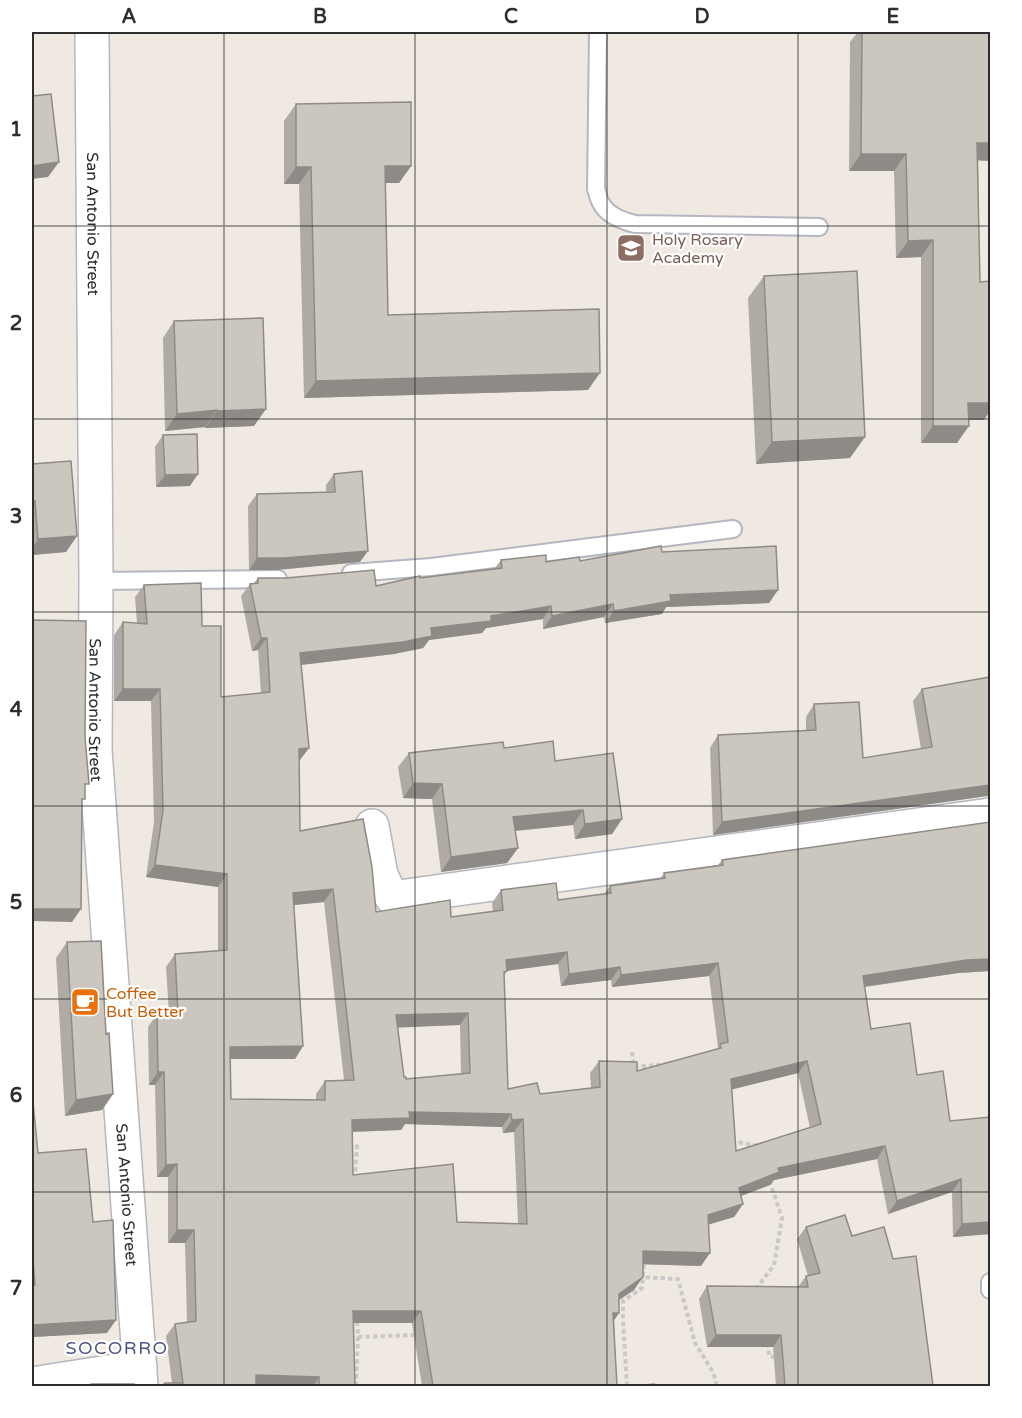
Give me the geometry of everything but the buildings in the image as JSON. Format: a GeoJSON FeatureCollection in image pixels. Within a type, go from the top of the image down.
{"type":"FeatureCollection","features":[{"type":"Feature","properties":{"kind":"street","name":"San Antonio Street"},"geometry":{"type":"LineString","coordinates":[[92,32],[95,750],[140,1377]]}},
{"type":"Feature","properties":{"kind":"street"},"geometry":{"type":"LineString","coordinates":[[372,826],[381,875],[392,898],[990,815]]}},
{"type":"Feature","properties":{"kind":"street"},"geometry":{"type":"LineString","coordinates":[[32,1384],[140,1377]]}},
{"type":"Feature","properties":{"kind":"lane"},"geometry":{"type":"LineString","coordinates":[[598,32],[596,189],[601,204],[613,216],[635,224],[819,227]]}},
{"type":"Feature","properties":{"kind":"lane"},"geometry":{"type":"LineString","coordinates":[[336,575],[431,567],[733,529]]}},
{"type":"Feature","properties":{"kind":"lane"},"geometry":{"type":"LineString","coordinates":[[96,581],[288,579]]}},
{"type":"Feature","properties":{"kind":"lane"},"geometry":{"type":"LineString","coordinates":[[990,1282],[990,1290]]}},
{"type":"Feature","properties":{"kind":"path"},"geometry":{"type":"LineString","coordinates":[[632,1052],[635,1074]]}},
{"type":"Feature","properties":{"kind":"path"},"geometry":{"type":"LineString","coordinates":[[634,1067],[674,1064]]}},
{"type":"Feature","properties":{"kind":"path"},"geometry":{"type":"LineString","coordinates":[[729,1140],[759,1145],[761,1152]]}},
{"type":"Feature","properties":{"kind":"path"},"geometry":{"type":"LineString","coordinates":[[355,1180],[357,1144]]}},
{"type":"Feature","properties":{"kind":"path"},"geometry":{"type":"LineString","coordinates":[[753,1294],[774,1265],[782,1218],[768,1176]]}},
{"type":"Feature","properties":{"kind":"path"},"geometry":{"type":"LineString","coordinates":[[627,1386],[623,1301],[642,1288],[644,1257]]}},
{"type":"Feature","properties":{"kind":"path"},"geometry":{"type":"LineString","coordinates":[[633,1277],[678,1279],[695,1343],[713,1372],[717,1386]]}},
{"type":"Feature","properties":{"kind":"path"},"geometry":{"type":"LineString","coordinates":[[356,1386],[357,1316]]}},
{"type":"Feature","properties":{"kind":"path"},"geometry":{"type":"LineString","coordinates":[[358,1338],[424,1335]]}},
{"type":"Feature","properties":{"kind":"path"},"geometry":{"type":"LineString","coordinates":[[767,1335],[769,1356],[781,1358]]}},
{"type":"Feature","properties":{"kind":"place","name":"Holy Rosary Academy"},"geometry":{"type":"Point","coordinates":[631,248]}},
{"type":"Feature","properties":{"kind":"place","name":"Coffee But Better"},"geometry":{"type":"Point","coordinates":[85,1002]}},
{"type":"Feature","properties":{"kind":"district","name":"SOCORRO"},"geometry":{"type":"Point","coordinates":[117,1348]}}]}
